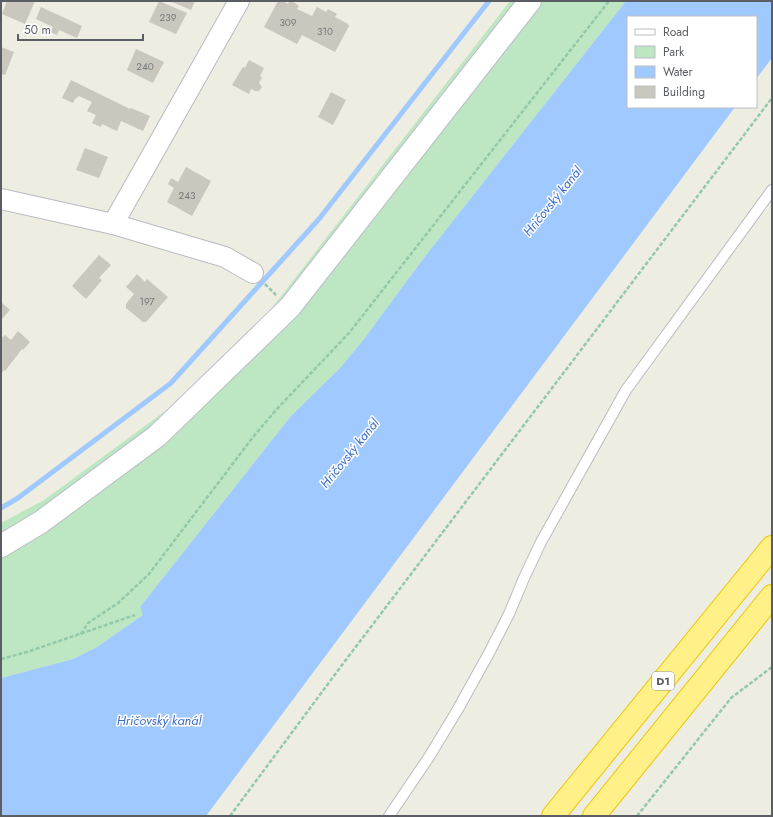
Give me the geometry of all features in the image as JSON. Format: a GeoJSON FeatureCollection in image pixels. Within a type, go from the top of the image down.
{"type":"FeatureCollection","features":[{"type":"Feature","properties":{"kind":"highway","name":"D1"},"geometry":{"type":"LineString","coordinates":[[553,816],[772,547]]}},
{"type":"Feature","properties":{"kind":"highway","name":"D1"},"geometry":{"type":"LineString","coordinates":[[594,816],[772,596]]}},
{"type":"Feature","properties":{"kind":"main road"},"geometry":{"type":"LineString","coordinates":[[1,546],[41,522],[157,436],[290,307],[530,1]]}},
{"type":"Feature","properties":{"kind":"street"},"geometry":{"type":"LineString","coordinates":[[113,224],[238,1]]}},
{"type":"Feature","properties":{"kind":"street"},"geometry":{"type":"LineString","coordinates":[[1,199],[113,224],[225,257],[253,274]]}},
{"type":"Feature","properties":{"kind":"lane"},"geometry":{"type":"LineString","coordinates":[[389,816],[429,757],[486,659],[509,614],[541,542],[626,390],[772,190]]}},
{"type":"Feature","properties":{"kind":"path"},"geometry":{"type":"LineString","coordinates":[[81,634],[88,623],[118,603],[149,574],[276,410],[349,333],[609,1]]}},
{"type":"Feature","properties":{"kind":"path"},"geometry":{"type":"LineString","coordinates":[[230,816],[346,659],[772,98]]}},
{"type":"Feature","properties":{"kind":"path"},"geometry":{"type":"LineString","coordinates":[[1,659],[27,652],[135,615]]}},
{"type":"Feature","properties":{"kind":"path"},"geometry":{"type":"LineString","coordinates":[[637,816],[731,698],[772,667]]}},
{"type":"Feature","properties":{"kind":"green space"},"geometry":{"type":"Polygon","coordinates":[[[510,1],[626,1],[423,259],[364,339],[340,368],[291,416],[140,607],[144,615],[97,647],[73,659],[1,678],[1,523],[44,500],[168,409],[268,313],[510,1]]]}},
{"type":"Feature","properties":{"kind":"water","name":"Hričovský kanál"},"geometry":{"type":"Polygon","coordinates":[[[626,1],[772,1],[772,58],[757,78],[757,16],[627,16],[627,108],[734,108],[206,816],[1,816],[1,678],[73,659],[97,647],[143,615],[140,607],[291,416],[340,368],[364,339],[423,259],[626,1]]]}},
{"type":"Feature","properties":{"kind":"building"},"geometry":{"type":"Polygon","coordinates":[[[7,1],[35,1],[25,24],[2,14],[7,1]]]}},
{"type":"Feature","properties":{"kind":"building"},"geometry":{"type":"Polygon","coordinates":[[[159,1],[187,13],[176,34],[149,22],[159,1]]]}},
{"type":"Feature","properties":{"kind":"building"},"geometry":{"type":"Polygon","coordinates":[[[170,1],[195,1],[191,10],[170,1]]]}},
{"type":"Feature","properties":{"kind":"building"},"geometry":{"type":"Polygon","coordinates":[[[278,1],[283,1],[288,4],[290,1],[295,3],[299,6],[297,9],[312,16],[317,7],[326,12],[328,9],[337,14],[335,17],[349,26],[335,52],[302,35],[297,44],[264,27],[278,1]]]}},
{"type":"Feature","properties":{"kind":"building"},"geometry":{"type":"Polygon","coordinates":[[[41,7],[82,26],[77,38],[59,30],[57,35],[50,32],[53,27],[36,19],[41,7]]]}},
{"type":"Feature","properties":{"kind":"building"},"geometry":{"type":"Polygon","coordinates":[[[1,47],[14,52],[5,75],[1,74],[1,47]]]}},
{"type":"Feature","properties":{"kind":"building"},"geometry":{"type":"Polygon","coordinates":[[[136,49],[164,62],[153,83],[127,70],[136,49]]]}},
{"type":"Feature","properties":{"kind":"building"},"geometry":{"type":"Polygon","coordinates":[[[249,60],[264,68],[260,76],[262,77],[259,83],[262,87],[259,91],[251,89],[249,94],[232,85],[249,60]]]}},
{"type":"Feature","properties":{"kind":"building"},"geometry":{"type":"Polygon","coordinates":[[[71,80],[130,109],[131,108],[150,116],[143,131],[121,121],[117,131],[102,124],[101,127],[92,123],[96,115],[87,111],[92,102],[79,96],[73,103],[62,98],[71,80]]]}},
{"type":"Feature","properties":{"kind":"building"},"geometry":{"type":"Polygon","coordinates":[[[331,92],[346,100],[333,125],[318,117],[331,92]]]}},
{"type":"Feature","properties":{"kind":"building"},"geometry":{"type":"Polygon","coordinates":[[[85,148],[108,157],[99,178],[76,170],[85,148]]]}},
{"type":"Feature","properties":{"kind":"building"},"geometry":{"type":"Polygon","coordinates":[[[186,167],[211,181],[192,216],[167,202],[174,188],[168,184],[171,178],[178,182],[186,167]]]}},
{"type":"Feature","properties":{"kind":"building"},"geometry":{"type":"Polygon","coordinates":[[[99,255],[111,265],[99,278],[102,280],[86,299],[72,286],[99,255]]]}},
{"type":"Feature","properties":{"kind":"building"},"geometry":{"type":"Polygon","coordinates":[[[137,274],[145,282],[147,279],[168,297],[146,322],[143,322],[126,308],[126,304],[134,294],[126,287],[137,274]]]}},
{"type":"Feature","properties":{"kind":"building"},"geometry":{"type":"Polygon","coordinates":[[[1,302],[10,310],[1,320],[1,302]]]}},
{"type":"Feature","properties":{"kind":"building"},"geometry":{"type":"Polygon","coordinates":[[[18,331],[30,342],[23,350],[22,349],[1,374],[1,339],[5,335],[11,340],[18,331]]]}},
{"type":"Feature","properties":{"kind":"waterway"},"geometry":{"type":"LineString","coordinates":[[1,508],[18,498],[171,383],[319,219],[489,1]]}}]}
